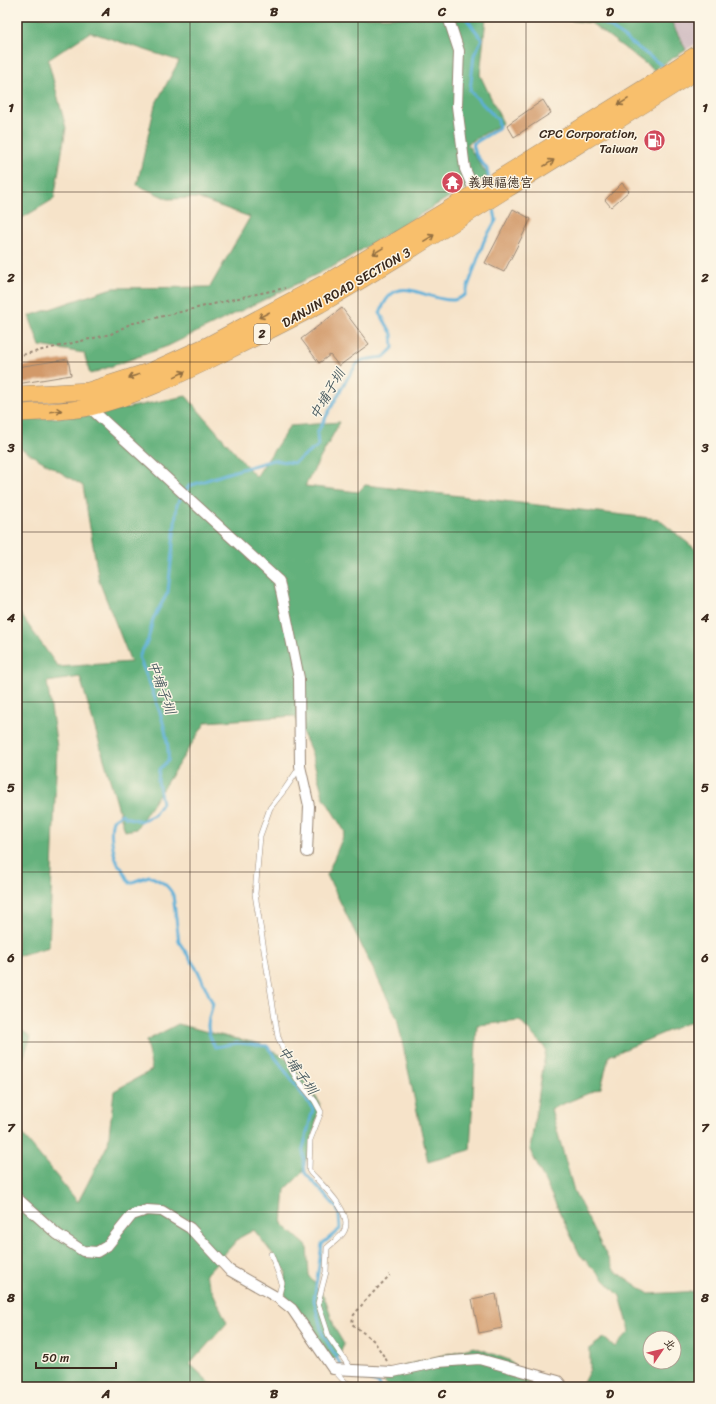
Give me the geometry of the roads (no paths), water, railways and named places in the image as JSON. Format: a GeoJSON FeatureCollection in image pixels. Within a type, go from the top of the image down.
{"type":"FeatureCollection","features":[{"type":"Feature","properties":{"kind":"main road","name":"DANJIN ROAD SECTION 3"},"geometry":{"type":"LineString","coordinates":[[17,395],[88,399],[125,397],[158,385],[320,304],[488,193],[660,87],[694,64]]}},
{"type":"Feature","properties":{"kind":"main road","name":"DANJIN ROAD SECTION 3"},"geometry":{"type":"LineString","coordinates":[[17,413],[51,412],[88,399]]}},
{"type":"Feature","properties":{"kind":"street"},"geometry":{"type":"LineString","coordinates":[[448,17],[459,51],[457,106],[465,169],[488,193]]}},
{"type":"Feature","properties":{"kind":"street"},"geometry":{"type":"LineString","coordinates":[[88,399],[279,581],[300,678],[300,766],[309,806],[307,852]]}},
{"type":"Feature","properties":{"kind":"street"},"geometry":{"type":"LineString","coordinates":[[17,1198],[57,1234],[83,1251],[97,1252],[107,1246],[132,1215],[147,1210],[162,1211],[190,1228],[229,1270],[278,1298],[292,1309],[333,1369],[393,1372],[439,1362],[479,1359],[558,1381],[563,1387]]}},
{"type":"Feature","properties":{"kind":"lane"},"geometry":{"type":"LineString","coordinates":[[300,766],[285,790],[270,808],[260,836],[255,894],[278,1037],[291,1069],[315,1101],[321,1112],[310,1140],[309,1170],[340,1205],[346,1220],[344,1232],[327,1248],[326,1272],[318,1303],[328,1337],[352,1370]]}},
{"type":"Feature","properties":{"kind":"lane"},"geometry":{"type":"LineString","coordinates":[[271,1254],[282,1283],[278,1298]]}},
{"type":"Feature","properties":{"kind":"lane"},"geometry":{"type":"LineString","coordinates":[[333,1369],[346,1383],[361,1387]]}},
{"type":"Feature","properties":{"kind":"waterway","name":"中埔子圳"},"geometry":{"type":"LineString","coordinates":[[465,17],[482,39],[474,55],[470,91],[498,120],[499,128],[473,144],[476,155],[487,169],[489,179]]}},
{"type":"Feature","properties":{"kind":"waterway"},"geometry":{"type":"LineString","coordinates":[[588,17],[609,26],[667,68]]}},
{"type":"Feature","properties":{"kind":"waterway"},"geometry":{"type":"LineString","coordinates":[[692,80],[699,84]]}},
{"type":"Feature","properties":{"kind":"waterway","name":"中埔子圳"},"geometry":{"type":"LineString","coordinates":[[185,492],[189,486],[273,460],[294,463],[318,446],[317,433],[357,364],[363,360],[384,357],[393,348],[392,334],[380,313],[387,300],[394,292],[412,290],[432,297],[454,300],[465,295],[484,241],[496,220],[493,204]]}},
{"type":"Feature","properties":{"kind":"waterway","name":"中埔子圳"},"geometry":{"type":"LineString","coordinates":[[182,496],[177,504],[168,592],[153,619],[148,640],[139,657],[159,709],[166,736],[168,761],[159,769],[158,781],[162,803],[154,815],[141,821],[125,817],[122,814],[113,820],[111,830],[113,848],[116,860],[130,883],[149,876],[166,885],[171,891],[173,895],[179,942],[198,971],[213,1004],[208,1021],[208,1030],[215,1047],[238,1043],[267,1046],[313,1109],[303,1149],[305,1173],[337,1208],[340,1229],[322,1244],[314,1300],[322,1333],[342,1367]]}},
{"type":"Feature","properties":{"kind":"waterway","name":"中埔子圳"},"geometry":{"type":"LineString","coordinates":[[352,1374],[378,1383],[380,1387]]}},
{"type":"Feature","properties":{"kind":"place","name":"CPC Corporation, Taiwan"},"geometry":{"type":"Point","coordinates":[654,140]}},
{"type":"Feature","properties":{"kind":"place","name":"義興福德宮"},"geometry":{"type":"Point","coordinates":[453,182]}}]}
